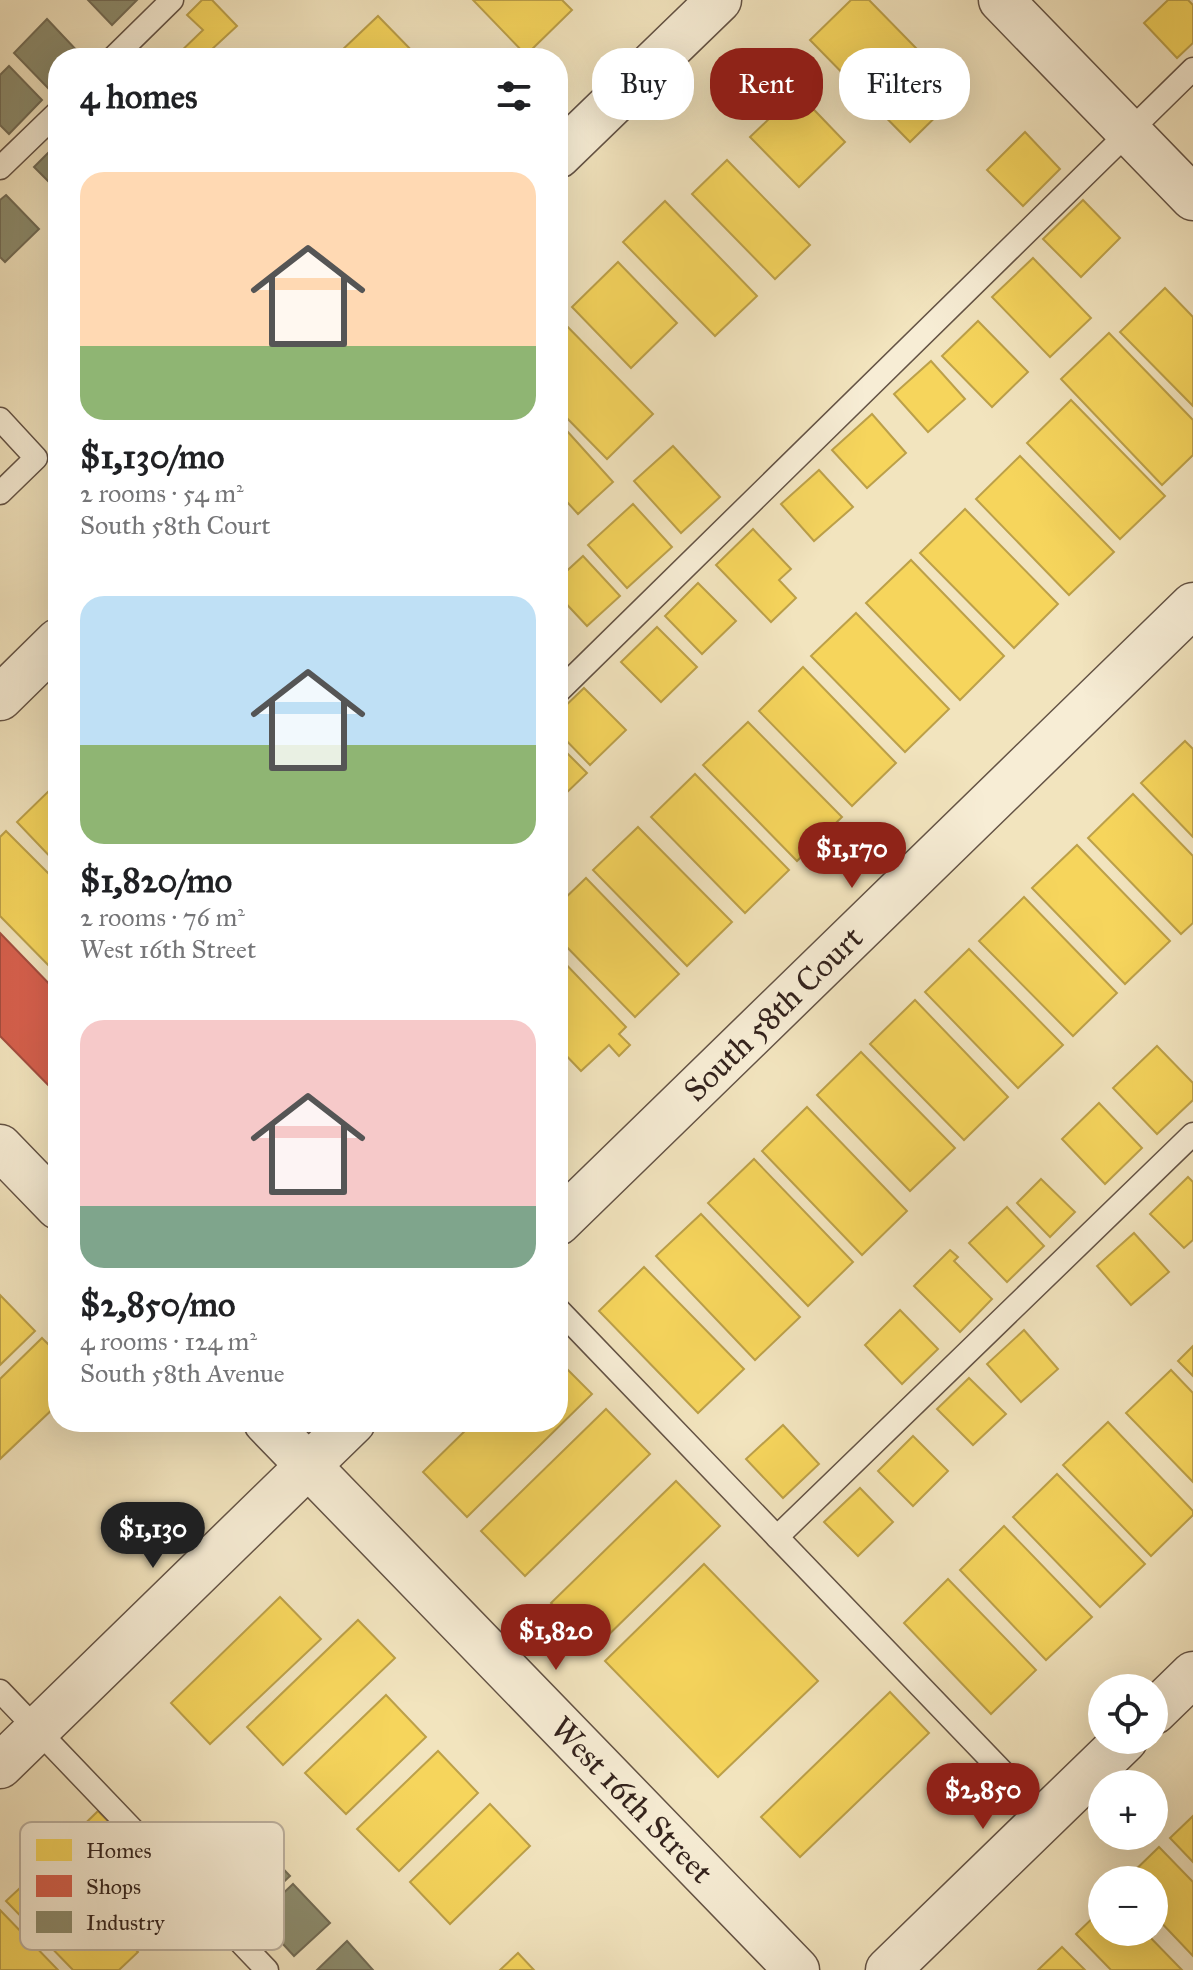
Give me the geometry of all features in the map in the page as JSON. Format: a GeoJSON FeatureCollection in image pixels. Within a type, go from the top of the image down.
{"type":"FeatureCollection","features":[{"type":"Feature","properties":{"kind":"street"},"geometry":{"type":"LineString","coordinates":[[568,146],[719,0]]}},
{"type":"Feature","properties":{"kind":"street"},"geometry":{"type":"LineString","coordinates":[[1001,0],[1193,198]]}},
{"type":"Feature","properties":{"kind":"street","name":"South 58th Court"},"geometry":{"type":"LineString","coordinates":[[568,1213],[1193,605]]}},
{"type":"Feature","properties":{"kind":"street"},"geometry":{"type":"LineString","coordinates":[[0,698],[48,651]]}},
{"type":"Feature","properties":{"kind":"street"},"geometry":{"type":"LineString","coordinates":[[0,1147],[48,1191]]}},
{"type":"Feature","properties":{"kind":"street","name":"West 16th Street"},"geometry":{"type":"LineString","coordinates":[[276,1432],[797,1970]]}},
{"type":"Feature","properties":{"kind":"street"},"geometry":{"type":"LineString","coordinates":[[0,1766],[343,1432]]}},
{"type":"Feature","properties":{"kind":"street"},"geometry":{"type":"LineString","coordinates":[[1168,1698],[1193,1674]]}},
{"type":"Feature","properties":{"kind":"street"},"geometry":{"type":"LineString","coordinates":[[888,1970],[1111,1754]]}},
{"type":"Feature","properties":{"kind":"lane"},"geometry":{"type":"LineString","coordinates":[[123,48],[172,0]]}},
{"type":"Feature","properties":{"kind":"lane"},"geometry":{"type":"LineString","coordinates":[[568,682],[1193,69]]}},
{"type":"Feature","properties":{"kind":"lane"},"geometry":{"type":"LineString","coordinates":[[0,168],[48,122]]}},
{"type":"Feature","properties":{"kind":"lane"},"geometry":{"type":"LineString","coordinates":[[0,419],[36,458],[0,493]]}},
{"type":"Feature","properties":{"kind":"lane"},"geometry":{"type":"LineString","coordinates":[[777,1537],[1193,1134]]}},
{"type":"Feature","properties":{"kind":"lane"},"geometry":{"type":"LineString","coordinates":[[568,1319],[1046,1817]]}},
{"type":"Feature","properties":{"kind":"lane"},"geometry":{"type":"LineString","coordinates":[[0,1691],[125,1822]]}},
{"type":"Feature","properties":{"kind":"lane"},"geometry":{"type":"LineString","coordinates":[[248,1950],[267,1970]]}},
{"type":"Feature","properties":{"kind":"building: Homes"},"geometry":{"type":"Polygon","coordinates":[[[202,0],[212,0],[237,26],[213,48],[184,48],[203,30],[187,15],[202,0]]]}},
{"type":"Feature","properties":{"kind":"building: Homes"},"geometry":{"type":"Polygon","coordinates":[[[473,0],[562,0],[572,10],[533,48],[519,48],[473,0]]]}},
{"type":"Feature","properties":{"kind":"building: Homes"},"geometry":{"type":"Polygon","coordinates":[[[851,0],[869,0],[916,48],[839,48],[839,70],[823,53],[823,48],[818,48],[810,40],[851,0]]]}},
{"type":"Feature","properties":{"kind":"building: Homes"},"geometry":{"type":"Polygon","coordinates":[[[1168,0],[1188,0],[1193,5],[1193,43],[1177,58],[1144,23],[1168,0]]]}},
{"type":"Feature","properties":{"kind":"building: Homes"},"geometry":{"type":"Polygon","coordinates":[[[378,16],[409,48],[344,48],[378,16]]]}},
{"type":"Feature","properties":{"kind":"building: Homes"},"geometry":{"type":"Polygon","coordinates":[[[823,119],[845,142],[799,187],[750,137],[768,120],[823,119]]]}},
{"type":"Feature","properties":{"kind":"building: Homes"},"geometry":{"type":"Polygon","coordinates":[[[888,120],[932,120],[910,142],[888,120]]]}},
{"type":"Feature","properties":{"kind":"building: Homes"},"geometry":{"type":"Polygon","coordinates":[[[1025,132],[1060,169],[1023,206],[987,170],[1025,132]]]}},
{"type":"Feature","properties":{"kind":"building: Homes"},"geometry":{"type":"Polygon","coordinates":[[[727,160],[810,245],[775,279],[692,194],[727,160]]]}},
{"type":"Feature","properties":{"kind":"building: Homes"},"geometry":{"type":"Polygon","coordinates":[[[1083,200],[1120,238],[1081,277],[1043,239],[1083,200]]]}},
{"type":"Feature","properties":{"kind":"building: Homes"},"geometry":{"type":"Polygon","coordinates":[[[665,201],[757,296],[715,336],[623,242],[665,201]]]}},
{"type":"Feature","properties":{"kind":"building: Homes"},"geometry":{"type":"Polygon","coordinates":[[[1033,258],[1091,318],[1050,357],[992,297],[1033,258]]]}},
{"type":"Feature","properties":{"kind":"building: Homes"},"geometry":{"type":"Polygon","coordinates":[[[618,262],[677,323],[631,368],[572,307],[618,262]]]}},
{"type":"Feature","properties":{"kind":"building: Homes"},"geometry":{"type":"Polygon","coordinates":[[[1165,288],[1193,317],[1193,406],[1120,332],[1165,288]]]}},
{"type":"Feature","properties":{"kind":"building: Homes"},"geometry":{"type":"Polygon","coordinates":[[[978,321],[1028,372],[992,407],[942,356],[978,321]]]}},
{"type":"Feature","properties":{"kind":"building: Homes"},"geometry":{"type":"Polygon","coordinates":[[[568,327],[653,414],[607,459],[568,419],[568,327]]]}},
{"type":"Feature","properties":{"kind":"building: Homes"},"geometry":{"type":"Polygon","coordinates":[[[1109,333],[1193,420],[1193,455],[1162,485],[1061,379],[1109,333]]]}},
{"type":"Feature","properties":{"kind":"building: Homes"},"geometry":{"type":"Polygon","coordinates":[[[931,361],[965,399],[928,432],[894,394],[931,361]]]}},
{"type":"Feature","properties":{"kind":"building: Homes"},"geometry":{"type":"Polygon","coordinates":[[[1071,400],[1165,496],[1120,539],[1027,443],[1071,400]]]}},
{"type":"Feature","properties":{"kind":"building: Homes"},"geometry":{"type":"Polygon","coordinates":[[[872,414],[906,453],[867,488],[832,450],[872,414]]]}},
{"type":"Feature","properties":{"kind":"building: Homes"},"geometry":{"type":"Polygon","coordinates":[[[568,432],[613,482],[578,514],[568,503],[568,432]]]}},
{"type":"Feature","properties":{"kind":"building: Homes"},"geometry":{"type":"Polygon","coordinates":[[[673,446],[720,497],[681,533],[634,481],[673,446]]]}},
{"type":"Feature","properties":{"kind":"building: Homes"},"geometry":{"type":"Polygon","coordinates":[[[1020,456],[1114,552],[1069,595],[976,499],[1020,456]]]}},
{"type":"Feature","properties":{"kind":"building: Homes"},"geometry":{"type":"Polygon","coordinates":[[[819,470],[853,507],[814,541],[781,504],[819,470]]]}},
{"type":"Feature","properties":{"kind":"building: Homes"},"geometry":{"type":"Polygon","coordinates":[[[633,504],[672,547],[627,588],[588,545],[633,504]]]}},
{"type":"Feature","properties":{"kind":"building: Homes"},"geometry":{"type":"Polygon","coordinates":[[[965,509],[1058,604],[1014,648],[920,553],[965,509]]]}},
{"type":"Feature","properties":{"kind":"building: Homes"},"geometry":{"type":"Polygon","coordinates":[[[753,529],[791,569],[779,580],[796,598],[771,622],[716,565],[753,529]]]}},
{"type":"Feature","properties":{"kind":"building: Homes"},"geometry":{"type":"Polygon","coordinates":[[[583,556],[620,596],[587,626],[568,606],[568,570],[583,556]]]}},
{"type":"Feature","properties":{"kind":"building: Homes"},"geometry":{"type":"Polygon","coordinates":[[[911,560],[1004,656],[960,700],[866,603],[911,560]]]}},
{"type":"Feature","properties":{"kind":"building: Homes"},"geometry":{"type":"Polygon","coordinates":[[[698,583],[736,621],[702,654],[665,616],[698,583]]]}},
{"type":"Feature","properties":{"kind":"building: Homes"},"geometry":{"type":"Polygon","coordinates":[[[856,613],[949,709],[905,752],[811,656],[856,613]]]}},
{"type":"Feature","properties":{"kind":"building: Homes"},"geometry":{"type":"Polygon","coordinates":[[[657,627],[697,667],[661,702],[621,662],[657,627]]]}},
{"type":"Feature","properties":{"kind":"building: Homes"},"geometry":{"type":"Polygon","coordinates":[[[803,667],[896,763],[852,806],[759,711],[803,667]]]}},
{"type":"Feature","properties":{"kind":"building: Homes"},"geometry":{"type":"Polygon","coordinates":[[[584,688],[626,730],[590,765],[568,742],[568,703],[584,688]]]}},
{"type":"Feature","properties":{"kind":"building: Homes"},"geometry":{"type":"Polygon","coordinates":[[[748,722],[842,817],[797,861],[703,765],[748,722]]]}},
{"type":"Feature","properties":{"kind":"building: Homes"},"geometry":{"type":"Polygon","coordinates":[[[1185,741],[1193,749],[1193,837],[1141,783],[1185,741]]]}},
{"type":"Feature","properties":{"kind":"building: Homes"},"geometry":{"type":"Polygon","coordinates":[[[568,754],[587,773],[568,791],[568,754]]]}},
{"type":"Feature","properties":{"kind":"building: Homes"},"geometry":{"type":"Polygon","coordinates":[[[695,774],[789,870],[745,913],[651,817],[695,774]]]}},
{"type":"Feature","properties":{"kind":"building: Homes"},"geometry":{"type":"Polygon","coordinates":[[[48,792],[48,855],[17,822],[48,792]]]}},
{"type":"Feature","properties":{"kind":"building: Homes"},"geometry":{"type":"Polygon","coordinates":[[[1133,794],[1193,856],[1193,923],[1181,934],[1088,838],[1133,794]]]}},
{"type":"Feature","properties":{"kind":"building: Homes"},"geometry":{"type":"Polygon","coordinates":[[[638,827],[732,922],[687,966],[593,870],[638,827]]]}},
{"type":"Feature","properties":{"kind":"building: Homes"},"geometry":{"type":"Polygon","coordinates":[[[6,831],[48,873],[48,965],[0,916],[0,837],[6,831]]]}},
{"type":"Feature","properties":{"kind":"building: Homes"},"geometry":{"type":"Polygon","coordinates":[[[1077,845],[1170,941],[1125,984],[1032,888],[1077,845]]]}},
{"type":"Feature","properties":{"kind":"building: Homes"},"geometry":{"type":"Polygon","coordinates":[[[586,878],[679,974],[635,1017],[568,948],[568,895],[586,878]]]}},
{"type":"Feature","properties":{"kind":"building: Homes"},"geometry":{"type":"Polygon","coordinates":[[[1024,897],[1117,993],[1073,1036],[979,941],[1024,897]]]}},
{"type":"Feature","properties":{"kind":"building: Homes"},"geometry":{"type":"Polygon","coordinates":[[[969,949],[1063,1045],[1018,1088],[925,992],[969,949]]]}},
{"type":"Feature","properties":{"kind":"building: Homes"},"geometry":{"type":"Polygon","coordinates":[[[568,966],[626,1027],[619,1034],[630,1045],[619,1056],[609,1045],[581,1071],[568,1057],[568,966]]]}},
{"type":"Feature","properties":{"kind":"building: Homes"},"geometry":{"type":"Polygon","coordinates":[[[915,1000],[1008,1097],[964,1140],[870,1044],[915,1000]]]}},
{"type":"Feature","properties":{"kind":"building: Homes"},"geometry":{"type":"Polygon","coordinates":[[[1157,1046],[1193,1083],[1193,1100],[1157,1134],[1113,1088],[1157,1046]]]}},
{"type":"Feature","properties":{"kind":"building: Homes"},"geometry":{"type":"Polygon","coordinates":[[[861,1052],[955,1148],[910,1191],[817,1095],[861,1052]]]}},
{"type":"Feature","properties":{"kind":"building: Homes"},"geometry":{"type":"Polygon","coordinates":[[[1099,1103],[1142,1148],[1105,1184],[1062,1139],[1099,1103]]]}},
{"type":"Feature","properties":{"kind":"building: Homes"},"geometry":{"type":"Polygon","coordinates":[[[807,1107],[907,1211],[862,1255],[762,1151],[807,1107]]]}},
{"type":"Feature","properties":{"kind":"building: Homes"},"geometry":{"type":"Polygon","coordinates":[[[754,1159],[853,1262],[808,1306],[708,1203],[754,1159]]]}},
{"type":"Feature","properties":{"kind":"building: Homes"},"geometry":{"type":"Polygon","coordinates":[[[1188,1177],[1193,1182],[1193,1240],[1184,1248],[1150,1214],[1188,1177]]]}},
{"type":"Feature","properties":{"kind":"building: Homes"},"geometry":{"type":"Polygon","coordinates":[[[1041,1179],[1075,1212],[1050,1237],[1017,1203],[1041,1179]]]}},
{"type":"Feature","properties":{"kind":"building: Homes"},"geometry":{"type":"Polygon","coordinates":[[[1007,1207],[1044,1246],[1007,1282],[969,1243],[1007,1207]]]}},
{"type":"Feature","properties":{"kind":"building: Homes"},"geometry":{"type":"Polygon","coordinates":[[[701,1214],[800,1317],[755,1360],[656,1256],[701,1214]]]}},
{"type":"Feature","properties":{"kind":"building: Homes"},"geometry":{"type":"Polygon","coordinates":[[[1134,1233],[1169,1272],[1131,1305],[1097,1266],[1134,1233]]]}},
{"type":"Feature","properties":{"kind":"building: Homes"},"geometry":{"type":"Polygon","coordinates":[[[950,1250],[958,1257],[954,1261],[992,1299],[960,1332],[914,1286],[950,1250]]]}},
{"type":"Feature","properties":{"kind":"building: Homes"},"geometry":{"type":"Polygon","coordinates":[[[644,1267],[744,1369],[698,1413],[599,1311],[644,1267]]]}},
{"type":"Feature","properties":{"kind":"building: Homes"},"geometry":{"type":"Polygon","coordinates":[[[0,1295],[35,1331],[0,1365],[0,1295]]]}},
{"type":"Feature","properties":{"kind":"building: Homes"},"geometry":{"type":"Polygon","coordinates":[[[900,1310],[938,1349],[902,1384],[865,1345],[900,1310]]]}},
{"type":"Feature","properties":{"kind":"building: Homes"},"geometry":{"type":"Polygon","coordinates":[[[1024,1330],[1058,1369],[1021,1402],[987,1364],[1024,1330]]]}},
{"type":"Feature","properties":{"kind":"building: Homes"},"geometry":{"type":"Polygon","coordinates":[[[42,1338],[48,1344],[48,1413],[0,1459],[0,1379],[42,1338]]]}},
{"type":"Feature","properties":{"kind":"building: Homes"},"geometry":{"type":"Polygon","coordinates":[[[1193,1346],[1193,1376],[1178,1361],[1193,1346]]]}},
{"type":"Feature","properties":{"kind":"building: Homes"},"geometry":{"type":"Polygon","coordinates":[[[568,1370],[592,1394],[568,1418],[568,1370]]]}},
{"type":"Feature","properties":{"kind":"building: Homes"},"geometry":{"type":"Polygon","coordinates":[[[1171,1370],[1193,1393],[1193,1482],[1126,1413],[1171,1370]]]}},
{"type":"Feature","properties":{"kind":"building: Homes"},"geometry":{"type":"Polygon","coordinates":[[[969,1378],[1006,1414],[973,1445],[937,1409],[969,1378]]]}},
{"type":"Feature","properties":{"kind":"building: Homes"},"geometry":{"type":"Polygon","coordinates":[[[606,1409],[650,1454],[525,1576],[481,1531],[606,1409]]]}},
{"type":"Feature","properties":{"kind":"building: Homes"},"geometry":{"type":"Polygon","coordinates":[[[1108,1422],[1193,1511],[1193,1515],[1151,1556],[1063,1465],[1108,1422]]]}},
{"type":"Feature","properties":{"kind":"building: Homes"},"geometry":{"type":"Polygon","coordinates":[[[783,1425],[819,1464],[783,1498],[746,1459],[783,1425]]]}},
{"type":"Feature","properties":{"kind":"building: Homes"},"geometry":{"type":"Polygon","coordinates":[[[464,1432],[553,1432],[467,1517],[423,1472],[464,1432]]]}},
{"type":"Feature","properties":{"kind":"building: Homes"},"geometry":{"type":"Polygon","coordinates":[[[913,1436],[948,1471],[913,1506],[878,1471],[913,1436]]]}},
{"type":"Feature","properties":{"kind":"building: Homes"},"geometry":{"type":"Polygon","coordinates":[[[1057,1474],[1145,1564],[1100,1607],[1013,1517],[1057,1474]]]}},
{"type":"Feature","properties":{"kind":"building: Homes"},"geometry":{"type":"Polygon","coordinates":[[[676,1481],[720,1526],[595,1648],[551,1603],[676,1481]]]}},
{"type":"Feature","properties":{"kind":"building: Homes"},"geometry":{"type":"Polygon","coordinates":[[[860,1488],[893,1522],[858,1556],[824,1522],[860,1488]]]}},
{"type":"Feature","properties":{"kind":"building: Homes"},"geometry":{"type":"Polygon","coordinates":[[[1004,1526],[1092,1617],[1046,1660],[960,1570],[1004,1526]]]}},
{"type":"Feature","properties":{"kind":"building: Homes"},"geometry":{"type":"Polygon","coordinates":[[[704,1564],[818,1681],[718,1777],[605,1661],[704,1564]]]}},
{"type":"Feature","properties":{"kind":"building: Homes"},"geometry":{"type":"Polygon","coordinates":[[[948,1579],[1036,1670],[991,1714],[904,1623],[948,1579]]]}},
{"type":"Feature","properties":{"kind":"building: Homes"},"geometry":{"type":"Polygon","coordinates":[[[280,1597],[321,1639],[210,1744],[171,1703],[280,1597]]]}},
{"type":"Feature","properties":{"kind":"building: Homes"},"geometry":{"type":"Polygon","coordinates":[[[358,1620],[395,1658],[283,1765],[247,1727],[358,1620]]]}},
{"type":"Feature","properties":{"kind":"building: Homes"},"geometry":{"type":"Polygon","coordinates":[[[890,1692],[929,1733],[800,1857],[761,1817],[890,1692]]]}},
{"type":"Feature","properties":{"kind":"building: Homes"},"geometry":{"type":"Polygon","coordinates":[[[386,1695],[426,1737],[346,1814],[305,1773],[386,1695]]]}},
{"type":"Feature","properties":{"kind":"building: Homes"},"geometry":{"type":"Polygon","coordinates":[[[438,1751],[478,1793],[399,1871],[357,1829],[438,1751]]]}},
{"type":"Feature","properties":{"kind":"building: Homes"},"geometry":{"type":"Polygon","coordinates":[[[490,1804],[530,1846],[450,1924],[410,1882],[490,1804]]]}},
{"type":"Feature","properties":{"kind":"building: Homes"},"geometry":{"type":"Polygon","coordinates":[[[98,1811],[109,1822],[87,1822],[98,1811]]]}},
{"type":"Feature","properties":{"kind":"building: Homes"},"geometry":{"type":"Polygon","coordinates":[[[1193,1816],[1193,1862],[1170,1838],[1193,1816]]]}},
{"type":"Feature","properties":{"kind":"building: Homes"},"geometry":{"type":"Polygon","coordinates":[[[1156,1850],[1162,1850],[1193,1882],[1193,1956],[1168,1930],[1168,1866],[1139,1866],[1156,1850]]]}},
{"type":"Feature","properties":{"kind":"building: Homes"},"geometry":{"type":"Polygon","coordinates":[[[20,1888],[20,1915],[6,1901],[20,1888]]]}},
{"type":"Feature","properties":{"kind":"building: Homes"},"geometry":{"type":"Polygon","coordinates":[[[0,1910],[20,1931],[20,1950],[39,1950],[58,1970],[0,1970],[0,1910]]]}},
{"type":"Feature","properties":{"kind":"building: Homes"},"geometry":{"type":"Polygon","coordinates":[[[1088,1922],[1088,1946],[1159,1946],[1182,1970],[1111,1970],[1076,1934],[1088,1922]]]}},
{"type":"Feature","properties":{"kind":"building: Homes"},"geometry":{"type":"Polygon","coordinates":[[[1062,1947],[1085,1970],[1038,1970],[1062,1947]]]}},
{"type":"Feature","properties":{"kind":"building: Homes"},"geometry":{"type":"Polygon","coordinates":[[[54,1950],[138,1952],[119,1970],[73,1970],[54,1950]]]}},
{"type":"Feature","properties":{"kind":"building: Homes"},"geometry":{"type":"Polygon","coordinates":[[[518,1953],[534,1970],[500,1970],[518,1953]]]}},
{"type":"Feature","properties":{"kind":"building: Shops"},"geometry":{"type":"Polygon","coordinates":[[[0,933],[48,983],[48,1085],[0,1036],[0,933]]]}},
{"type":"Feature","properties":{"kind":"building: Industry"},"geometry":{"type":"Polygon","coordinates":[[[88,0],[137,0],[112,25],[88,0]]]}},
{"type":"Feature","properties":{"kind":"building: Industry"},"geometry":{"type":"Polygon","coordinates":[[[47,19],[74,48],[48,48],[48,88],[14,53],[47,19]]]}},
{"type":"Feature","properties":{"kind":"building: Industry"},"geometry":{"type":"Polygon","coordinates":[[[9,66],[42,100],[9,134],[0,125],[0,75],[9,66]]]}},
{"type":"Feature","properties":{"kind":"building: Industry"},"geometry":{"type":"Polygon","coordinates":[[[48,153],[48,181],[34,167],[48,153]]]}},
{"type":"Feature","properties":{"kind":"building: Industry"},"geometry":{"type":"Polygon","coordinates":[[[6,195],[39,229],[5,262],[0,257],[0,200],[6,195]]]}},
{"type":"Feature","properties":{"kind":"building: Industry"},"geometry":{"type":"Polygon","coordinates":[[[293,1884],[330,1923],[294,1956],[284,1945],[284,1892],[293,1884]]]}},
{"type":"Feature","properties":{"kind":"building: Industry"},"geometry":{"type":"Polygon","coordinates":[[[347,1941],[373,1970],[317,1970],[347,1941]]]}}]}
